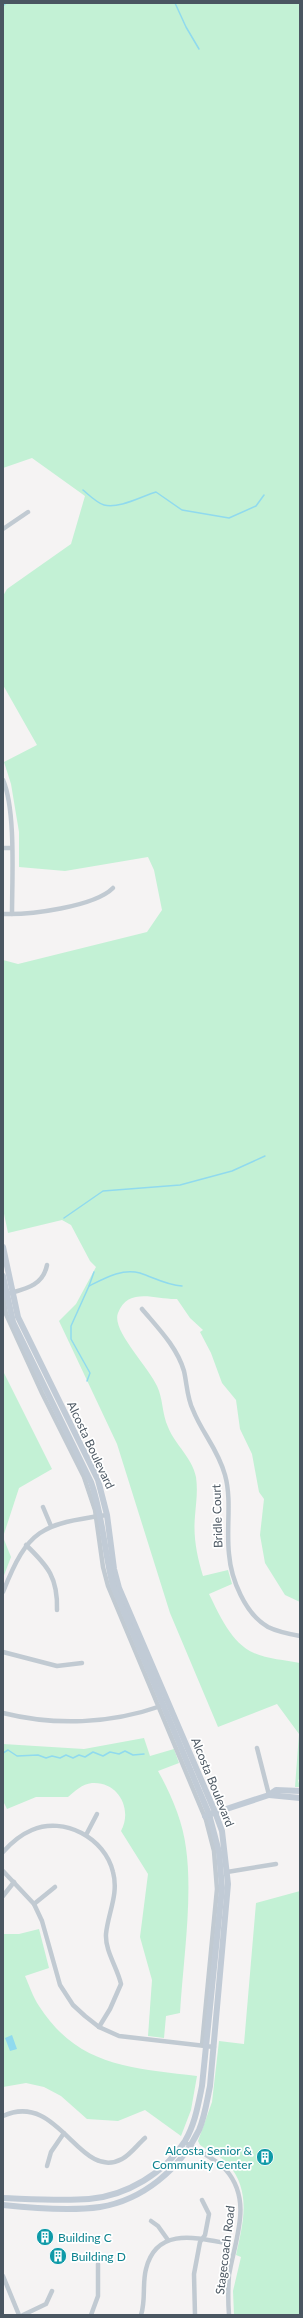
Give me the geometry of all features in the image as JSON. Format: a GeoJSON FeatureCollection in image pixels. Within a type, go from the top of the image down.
{"type":"FeatureCollection","features":[{"type":"Feature","properties":{"kind":"main road","name":"Alcosta Boulevard"},"geometry":{"type":"LineString","coordinates":[[3,1247],[8,1294],[13,1322],[92,1482],[101,1515],[113,1586],[210,1814],[219,1852],[222,1888],[198,2109],[184,2141],[155,2174],[134,2186],[110,2195],[88,2199],[3,2198]]}},
{"type":"Feature","properties":{"kind":"main road","name":"Alcosta Boulevard"},"geometry":{"type":"LineString","coordinates":[[3,1276],[8,1294]]}},
{"type":"Feature","properties":{"kind":"main road"},"geometry":{"type":"LineString","coordinates":[[210,1814],[269,1795],[276,1790],[300,1791]]}},
{"type":"Feature","properties":{"kind":"main road"},"geometry":{"type":"LineString","coordinates":[[269,1795],[300,1798]]}},
{"type":"Feature","properties":{"kind":"main road","name":"Alcosta Boulevard"},"geometry":{"type":"LineString","coordinates":[[3,2205],[82,2208],[110,2205],[135,2195],[159,2181],[178,2162],[190,2145],[206,2111],[214,2047],[228,1900],[227,1872],[222,1831],[210,1814]]}},
{"type":"Feature","properties":{"kind":"street"},"geometry":{"type":"LineString","coordinates":[[3,529],[28,512]]}},
{"type":"Feature","properties":{"kind":"street"},"geometry":{"type":"LineString","coordinates":[[3,780],[8,790],[12,914]]}},
{"type":"Feature","properties":{"kind":"street"},"geometry":{"type":"LineString","coordinates":[[3,848],[11,848]]}},
{"type":"Feature","properties":{"kind":"street"},"geometry":{"type":"LineString","coordinates":[[3,914],[53,911],[92,899],[109,892],[113,888]]}},
{"type":"Feature","properties":{"kind":"street"},"geometry":{"type":"LineString","coordinates":[[8,1294],[35,1285],[45,1273],[47,1266]]}},
{"type":"Feature","properties":{"kind":"street","name":"Bridle Court"},"geometry":{"type":"LineString","coordinates":[[142,1309],[176,1352],[184,1371],[193,1410],[221,1462],[228,1487],[229,1554],[239,1589],[248,1608],[260,1621],[273,1630],[300,1636]]}},
{"type":"Feature","properties":{"kind":"street"},"geometry":{"type":"LineString","coordinates":[[43,1507],[52,1526]]}},
{"type":"Feature","properties":{"kind":"street"},"geometry":{"type":"LineString","coordinates":[[3,1592],[16,1560],[26,1545],[38,1534],[52,1526],[77,1518],[101,1515]]}},
{"type":"Feature","properties":{"kind":"street"},"geometry":{"type":"LineString","coordinates":[[26,1545],[46,1564],[51,1572],[58,1597],[57,1610]]}},
{"type":"Feature","properties":{"kind":"street"},"geometry":{"type":"LineString","coordinates":[[3,1652],[56,1666],[82,1663]]}},
{"type":"Feature","properties":{"kind":"street"},"geometry":{"type":"LineString","coordinates":[[3,1713],[54,1722],[87,1721],[142,1713],[163,1705]]}},
{"type":"Feature","properties":{"kind":"street","name":"Alcosta Boulevard"},"geometry":{"type":"LineString","coordinates":[[163,1705],[210,1814]]}},
{"type":"Feature","properties":{"kind":"street"},"geometry":{"type":"LineString","coordinates":[[258,1748],[269,1795]]}},
{"type":"Feature","properties":{"kind":"street"},"geometry":{"type":"LineString","coordinates":[[86,1835],[97,1814]]}},
{"type":"Feature","properties":{"kind":"street"},"geometry":{"type":"LineString","coordinates":[[3,1852],[21,1835],[42,1827],[63,1826],[86,1835],[98,1845],[108,1858],[115,1883],[114,1901],[106,1936],[108,1948],[121,1984],[119,1991],[98,2027]]}},
{"type":"Feature","properties":{"kind":"street"},"geometry":{"type":"LineString","coordinates":[[227,1872],[276,1864]]}},
{"type":"Feature","properties":{"kind":"street"},"geometry":{"type":"LineString","coordinates":[[3,1871],[34,1904],[42,1921],[60,1986],[73,2005],[98,2027],[119,2036],[214,2047]]}},
{"type":"Feature","properties":{"kind":"street"},"geometry":{"type":"LineString","coordinates":[[3,1896],[14,1882]]}},
{"type":"Feature","properties":{"kind":"street"},"geometry":{"type":"LineString","coordinates":[[34,1904],[55,1888]]}},
{"type":"Feature","properties":{"kind":"street"},"geometry":{"type":"LineString","coordinates":[[3,2116],[12,2112],[29,2111],[44,2116],[90,2157],[107,2164],[123,2159],[145,2138]]}},
{"type":"Feature","properties":{"kind":"street"},"geometry":{"type":"LineString","coordinates":[[47,2166],[51,2152],[64,2133]]}},
{"type":"Feature","properties":{"kind":"street","name":"Stagecoach Road"},"geometry":{"type":"LineString","coordinates":[[184,2141],[225,2169],[234,2182],[240,2197],[241,2218],[228,2285],[229,2315]]}},
{"type":"Feature","properties":{"kind":"street"},"geometry":{"type":"LineString","coordinates":[[195,2315],[193,2286],[200,2242],[203,2239],[209,2214],[202,2200]]}},
{"type":"Feature","properties":{"kind":"street"},"geometry":{"type":"LineString","coordinates":[[151,2221],[158,2226],[168,2240]]}},
{"type":"Feature","properties":{"kind":"street"},"geometry":{"type":"LineString","coordinates":[[141,2315],[146,2269],[150,2258],[159,2247],[168,2240],[184,2236],[225,2243]]}},
{"type":"Feature","properties":{"kind":"street"},"geometry":{"type":"LineString","coordinates":[[91,2315],[98,2296],[98,2264]]}},
{"type":"Feature","properties":{"kind":"street"},"geometry":{"type":"LineString","coordinates":[[3,2276],[19,2315]]}},
{"type":"Feature","properties":{"kind":"street"},"geometry":{"type":"LineString","coordinates":[[23,2315],[46,2304],[52,2291]]}},
{"type":"Feature","properties":{"kind":"green space"},"geometry":{"type":"Polygon","coordinates":[[[3,3],[300,3],[300,1602],[285,1595],[265,1563],[260,1535],[264,1499],[259,1492],[252,1454],[240,1429],[236,1400],[222,1383],[211,1353],[200,1332],[203,1330],[190,1318],[177,1299],[144,1296],[136,1297],[123,1305],[118,1313],[117,1320],[125,1339],[153,1378],[157,1386],[168,1427],[194,1470],[197,1487],[195,1539],[197,1554],[203,1576],[228,1570],[232,1584],[209,1594],[222,1619],[232,1635],[254,1653],[271,1658],[300,1663],[300,1779],[298,1780],[300,1787],[295,1787],[299,1734],[277,1704],[218,1727],[170,1613],[117,1444],[59,1321],[76,1304],[96,1267],[90,1261],[71,1225],[62,1220],[8,1233],[3,1209],[3,960],[18,964],[147,932],[162,910],[154,870],[148,857],[65,871],[19,867],[19,832],[11,784],[4,762],[37,745],[3,685],[3,596],[7,589],[71,544],[85,496],[32,458],[3,468],[3,3]]]}},
{"type":"Feature","properties":{"kind":"green space"},"geometry":{"type":"Polygon","coordinates":[[[3,1371],[52,1469],[19,1488],[3,1537],[3,1371]]]}},
{"type":"Feature","properties":{"kind":"green space"},"geometry":{"type":"Polygon","coordinates":[[[3,1537],[11,1557],[3,1578],[3,1537]]]}},
{"type":"Feature","properties":{"kind":"green space"},"geometry":{"type":"Polygon","coordinates":[[[144,1738],[150,1756],[174,1749],[179,1763],[158,1771],[172,1799],[179,1818],[186,1848],[188,1867],[187,1930],[180,2013],[166,2016],[164,2038],[148,2036],[152,1980],[140,1937],[148,1874],[121,1831],[125,1814],[121,1798],[109,1787],[92,1783],[82,1786],[68,1797],[36,1797],[7,1809],[3,1801],[3,1744],[84,1749],[144,1738]]]}},
{"type":"Feature","properties":{"kind":"green space"},"geometry":{"type":"Polygon","coordinates":[[[300,1891],[300,2315],[234,2315],[233,2291],[241,2257],[236,2255],[243,2220],[243,2196],[236,2174],[228,2164],[200,2145],[198,2141],[212,2102],[219,2041],[244,2044],[256,1903],[300,1891]]]}},
{"type":"Feature","properties":{"kind":"green space"},"geometry":{"type":"Polygon","coordinates":[[[39,1929],[49,1968],[25,1976],[39,2006],[54,2026],[71,2042],[89,2053],[108,2061],[150,2070],[197,2076],[191,2110],[181,2136],[145,2110],[118,2121],[87,2119],[61,2096],[44,2087],[26,2083],[3,2087],[3,1934],[19,1934],[39,1929]]]}},
{"type":"Feature","properties":{"kind":"water"},"geometry":{"type":"Polygon","coordinates":[[[12,2035],[17,2049],[10,2051],[5,2038],[12,2035]]]}},
{"type":"Feature","properties":{"kind":"waterway"},"geometry":{"type":"LineString","coordinates":[[3,6],[6,3]]}},
{"type":"Feature","properties":{"kind":"waterway"},"geometry":{"type":"LineString","coordinates":[[175,3],[186,27],[199,49]]}},
{"type":"Feature","properties":{"kind":"waterway"},"geometry":{"type":"LineString","coordinates":[[83,490],[99,503],[110,506],[123,504],[156,492],[182,510],[229,518],[256,506],[264,495]]}},
{"type":"Feature","properties":{"kind":"waterway"},"geometry":{"type":"LineString","coordinates":[[64,1218],[103,1191],[180,1185],[232,1171],[265,1156]]}},
{"type":"Feature","properties":{"kind":"waterway"},"geometry":{"type":"LineString","coordinates":[[89,1286],[94,1272]]}},
{"type":"Feature","properties":{"kind":"waterway"},"geometry":{"type":"LineString","coordinates":[[87,1381],[90,1373],[71,1339],[71,1326],[89,1286],[114,1275],[127,1272],[140,1273],[166,1283],[182,1286]]}},
{"type":"Feature","properties":{"kind":"waterway"},"geometry":{"type":"LineString","coordinates":[[3,1753],[8,1750],[17,1756],[38,1755],[46,1758],[52,1756],[60,1758],[66,1755],[73,1758],[79,1755],[85,1757],[93,1752],[103,1756],[110,1752],[119,1754],[125,1751],[133,1755],[144,1754]]}},
{"type":"Feature","properties":{"kind":"place","name":"Alcosta Senior & Community Center"},"geometry":{"type":"Point","coordinates":[265,2157]}},
{"type":"Feature","properties":{"kind":"place","name":"Building C"},"geometry":{"type":"Point","coordinates":[45,2237]}},
{"type":"Feature","properties":{"kind":"place","name":"Building D"},"geometry":{"type":"Point","coordinates":[58,2256]}}]}
